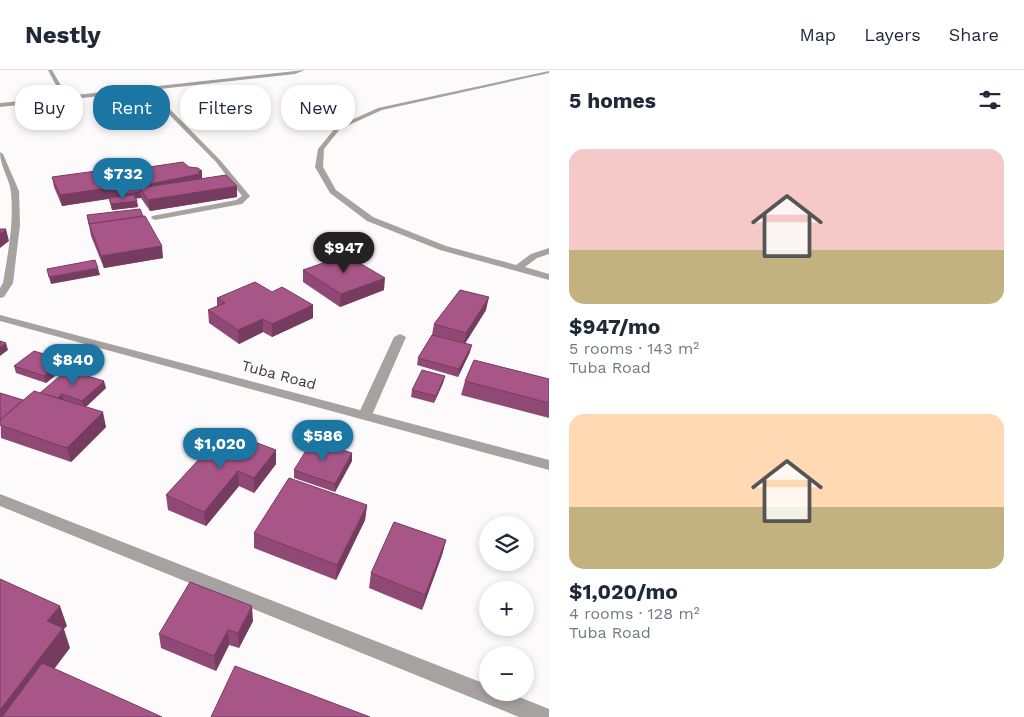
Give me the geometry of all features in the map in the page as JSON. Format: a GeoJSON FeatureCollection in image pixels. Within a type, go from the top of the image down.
{"type":"FeatureCollection","features":[{"type":"Feature","properties":{"kind":"street"},"geometry":{"type":"LineString","coordinates":[[50,70],[58,85]]}},
{"type":"Feature","properties":{"kind":"street"},"geometry":{"type":"LineString","coordinates":[[170,87],[295,73],[303,70]]}},
{"type":"Feature","properties":{"kind":"street"},"geometry":{"type":"LineString","coordinates":[[549,72],[380,109],[338,128],[321,149],[319,167],[333,191],[370,218],[444,248],[549,277]]}},
{"type":"Feature","properties":{"kind":"street"},"geometry":{"type":"LineString","coordinates":[[0,105],[15,103]]}},
{"type":"Feature","properties":{"kind":"street"},"geometry":{"type":"LineString","coordinates":[[155,218],[239,202],[246,196],[218,161],[170,112]]}},
{"type":"Feature","properties":{"kind":"street"},"geometry":{"type":"LineString","coordinates":[[0,154],[15,191],[16,225],[8,283],[0,295]]}},
{"type":"Feature","properties":{"kind":"street"},"geometry":{"type":"LineString","coordinates":[[518,268],[534,256],[549,251]]}},
{"type":"Feature","properties":{"kind":"street","name":"Tuba Road"},"geometry":{"type":"LineString","coordinates":[[0,318],[549,465]]}},
{"type":"Feature","properties":{"kind":"street"},"geometry":{"type":"LineString","coordinates":[[365,415],[400,337]]}},
{"type":"Feature","properties":{"kind":"street"},"geometry":{"type":"LineString","coordinates":[[0,500],[544,717]]}},
{"type":"Feature","properties":{"kind":"building"},"geometry":{"type":"Polygon","coordinates":[[[183,162],[189,167],[198,168],[202,171],[198,172],[200,174],[149,184],[146,180],[140,181],[134,173],[140,173],[136,169],[183,162]]]}},
{"type":"Feature","properties":{"kind":"building"},"geometry":{"type":"Polygon","coordinates":[[[111,169],[122,186],[60,195],[52,177],[111,169]]]}},
{"type":"Feature","properties":{"kind":"building"},"geometry":{"type":"Polygon","coordinates":[[[132,170],[134,175],[132,175],[140,188],[140,192],[126,194],[114,172],[132,170]]]}},
{"type":"Feature","properties":{"kind":"building"},"geometry":{"type":"Polygon","coordinates":[[[226,175],[237,186],[148,200],[140,188],[226,175]]]}},
{"type":"Feature","properties":{"kind":"building"},"geometry":{"type":"Polygon","coordinates":[[[134,195],[137,201],[111,204],[109,198],[134,195]]]}},
{"type":"Feature","properties":{"kind":"building"},"geometry":{"type":"Polygon","coordinates":[[[140,209],[143,216],[89,224],[87,215],[140,209]]]}},
{"type":"Feature","properties":{"kind":"building"},"geometry":{"type":"Polygon","coordinates":[[[145,216],[162,246],[101,256],[89,224],[145,216]]]}},
{"type":"Feature","properties":{"kind":"building"},"geometry":{"type":"Polygon","coordinates":[[[346,255],[385,278],[341,294],[303,270],[346,255]]]}},
{"type":"Feature","properties":{"kind":"building"},"geometry":{"type":"Polygon","coordinates":[[[95,260],[98,268],[49,277],[47,269],[95,260]]]}},
{"type":"Feature","properties":{"kind":"building"},"geometry":{"type":"Polygon","coordinates":[[[255,282],[272,292],[282,287],[313,305],[272,324],[263,319],[238,330],[208,310],[225,303],[217,298],[255,282]]]}},
{"type":"Feature","properties":{"kind":"building"},"geometry":{"type":"Polygon","coordinates":[[[460,290],[489,297],[466,333],[434,324],[460,290]]]}},
{"type":"Feature","properties":{"kind":"building"},"geometry":{"type":"Polygon","coordinates":[[[432,335],[472,345],[459,369],[418,358],[432,335]]]}},
{"type":"Feature","properties":{"kind":"building"},"geometry":{"type":"Polygon","coordinates":[[[0,341],[6,343],[0,347],[0,341]]]}},
{"type":"Feature","properties":{"kind":"building"},"geometry":{"type":"Polygon","coordinates":[[[34,351],[64,360],[44,376],[14,366],[34,351]]]}},
{"type":"Feature","properties":{"kind":"building"},"geometry":{"type":"Polygon","coordinates":[[[474,360],[549,379],[549,403],[465,381],[474,360]]]}},
{"type":"Feature","properties":{"kind":"building"},"geometry":{"type":"Polygon","coordinates":[[[67,370],[104,381],[82,401],[62,394],[58,398],[40,393],[67,370]]]}},
{"type":"Feature","properties":{"kind":"building"},"geometry":{"type":"Polygon","coordinates":[[[422,370],[445,376],[436,396],[412,390],[422,370]]]}},
{"type":"Feature","properties":{"kind":"building"},"geometry":{"type":"Polygon","coordinates":[[[34,391],[103,412],[67,448],[0,425],[0,420],[34,391]]]}},
{"type":"Feature","properties":{"kind":"building"},"geometry":{"type":"Polygon","coordinates":[[[0,393],[23,400],[0,420],[0,393]]]}},
{"type":"Feature","properties":{"kind":"building"},"geometry":{"type":"Polygon","coordinates":[[[225,431],[276,450],[254,478],[238,471],[204,512],[166,495],[225,431]]]}},
{"type":"Feature","properties":{"kind":"building"},"geometry":{"type":"Polygon","coordinates":[[[312,441],[352,453],[335,484],[294,470],[312,441]]]}},
{"type":"Feature","properties":{"kind":"building"},"geometry":{"type":"Polygon","coordinates":[[[289,478],[367,505],[337,565],[254,533],[289,478]]]}},
{"type":"Feature","properties":{"kind":"building"},"geometry":{"type":"Polygon","coordinates":[[[394,522],[446,540],[425,595],[371,573],[394,522]]]}},
{"type":"Feature","properties":{"kind":"building"},"geometry":{"type":"Polygon","coordinates":[[[0,579],[60,606],[47,621],[63,628],[0,710],[0,579]]]}},
{"type":"Feature","properties":{"kind":"building"},"geometry":{"type":"Polygon","coordinates":[[[190,582],[252,606],[238,633],[228,630],[214,656],[159,634],[190,582]]]}},
{"type":"Feature","properties":{"kind":"building"},"geometry":{"type":"Polygon","coordinates":[[[42,663],[162,717],[2,717],[42,663]]]}},
{"type":"Feature","properties":{"kind":"building"},"geometry":{"type":"Polygon","coordinates":[[[235,666],[370,717],[211,717],[235,666]]]}}]}
